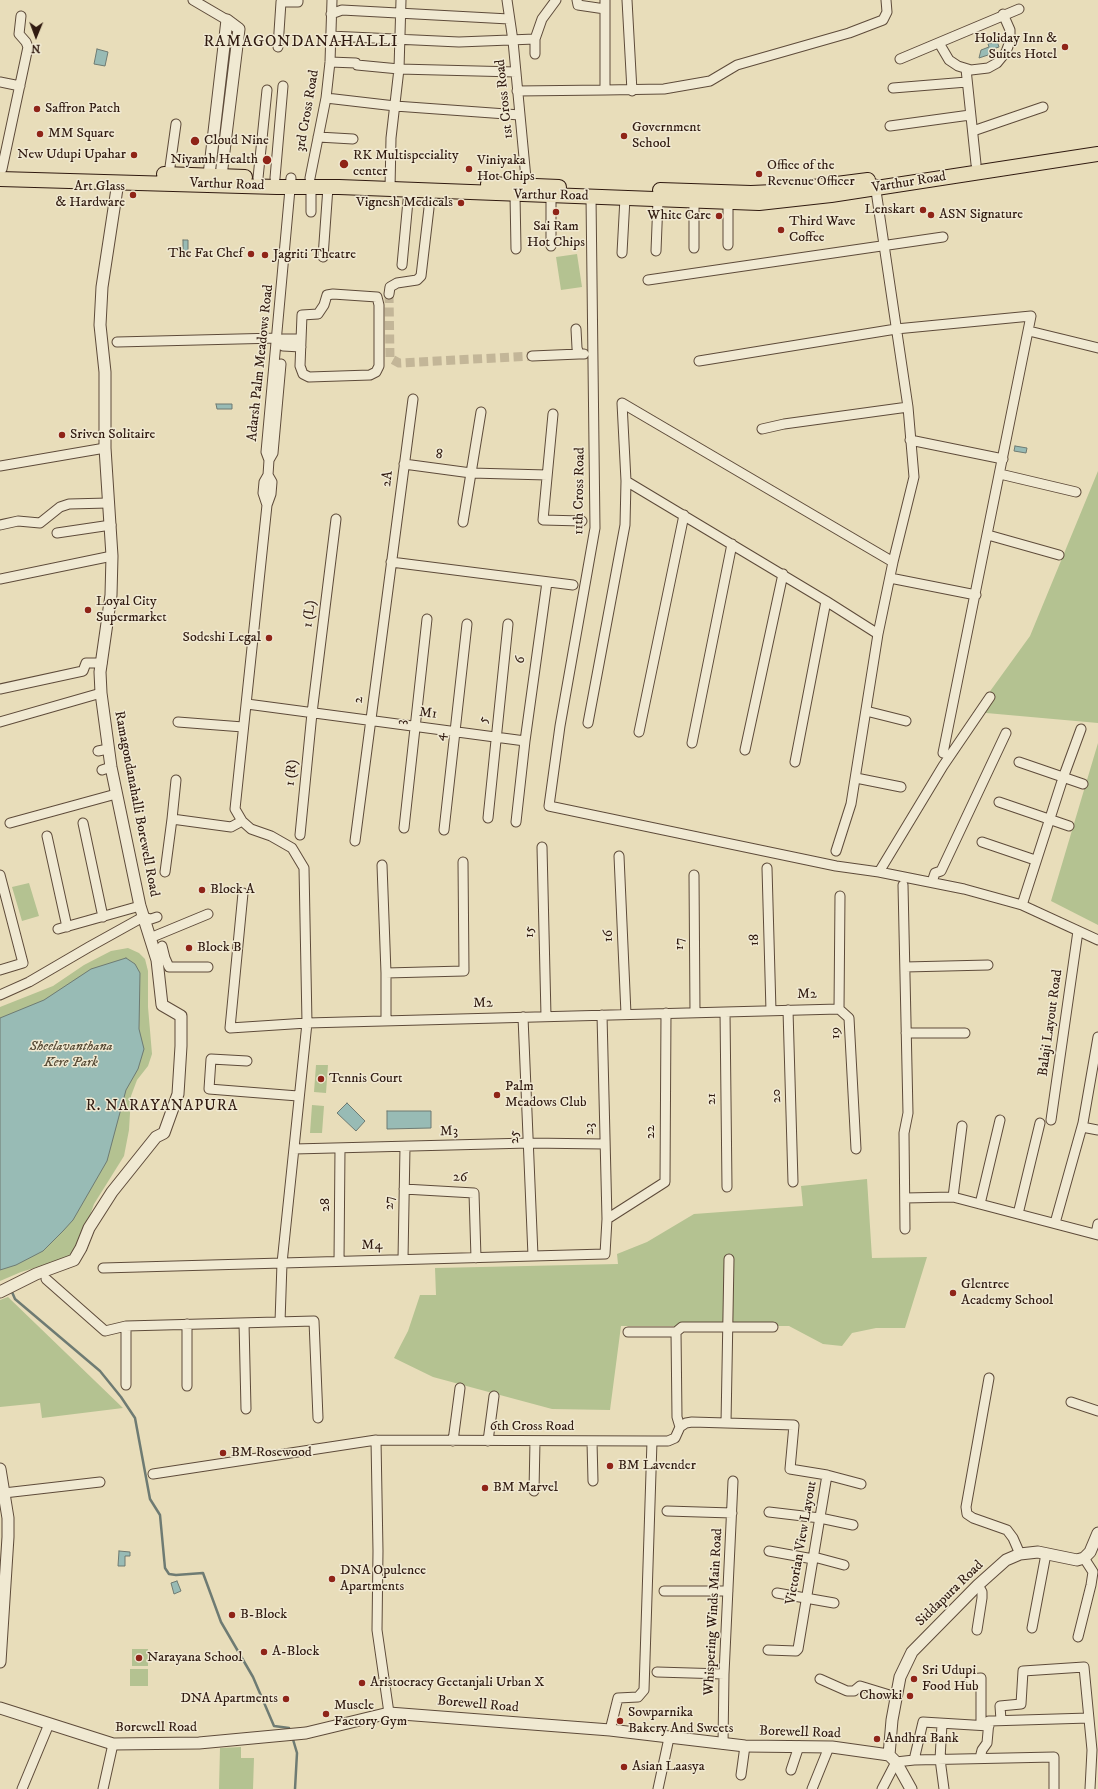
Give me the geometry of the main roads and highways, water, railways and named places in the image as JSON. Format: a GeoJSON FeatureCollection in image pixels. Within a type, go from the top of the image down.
{"type":"FeatureCollection","features":[{"type":"Feature","properties":{"kind":"main road","name":"Varthur Road"},"geometry":{"type":"LineString","coordinates":[[390,185],[409,190],[432,191],[774,192],[875,184],[976,164],[1098,145]]}},
{"type":"Feature","properties":{"kind":"main road","name":"Varthur Road"},"geometry":{"type":"LineString","coordinates":[[1,173],[118,182],[292,182],[390,185],[523,192],[551,196],[759,203],[875,184],[1098,154]]}},
{"type":"Feature","properties":{"kind":"main road","name":"Varthur Road"},"geometry":{"type":"LineString","coordinates":[[1,173],[169,174],[275,178],[310,185],[336,184]]}},
{"type":"Feature","properties":{"kind":"water"},"geometry":{"type":"Polygon","coordinates":[[[997,41],[999,47],[993,49],[994,53],[979,58],[981,50],[989,47],[988,44],[997,41]]]}},
{"type":"Feature","properties":{"kind":"water"},"geometry":{"type":"Polygon","coordinates":[[[97,49],[108,52],[105,66],[94,64],[97,49]]]}},
{"type":"Feature","properties":{"kind":"water"},"geometry":{"type":"Polygon","coordinates":[[[183,240],[188,240],[188,254],[183,254],[183,240]]]}},
{"type":"Feature","properties":{"kind":"water"},"geometry":{"type":"Polygon","coordinates":[[[216,404],[232,404],[232,409],[217,409],[216,404]]]}},
{"type":"Feature","properties":{"kind":"water"},"geometry":{"type":"Polygon","coordinates":[[[1015,446],[1027,448],[1026,453],[1014,451],[1015,446]]]}},
{"type":"Feature","properties":{"kind":"water","name":"Sheelavanthana Kere Park"},"geometry":{"type":"Polygon","coordinates":[[[126,958],[135,964],[140,973],[139,1029],[144,1049],[138,1069],[126,1090],[107,1161],[73,1220],[63,1231],[43,1251],[16,1265],[0,1270],[0,1018],[44,1000],[91,969],[126,958]]]}},
{"type":"Feature","properties":{"kind":"water"},"geometry":{"type":"Polygon","coordinates":[[[347,1103],[365,1121],[356,1131],[337,1113],[347,1103]]]}},
{"type":"Feature","properties":{"kind":"water"},"geometry":{"type":"Polygon","coordinates":[[[387,1111],[431,1111],[431,1128],[387,1129],[387,1111]]]}},
{"type":"Feature","properties":{"kind":"water"},"geometry":{"type":"Polygon","coordinates":[[[119,1551],[130,1552],[130,1556],[125,1556],[125,1566],[118,1566],[119,1551]]]}},
{"type":"Feature","properties":{"kind":"water"},"geometry":{"type":"Polygon","coordinates":[[[177,1581],[181,1591],[174,1594],[171,1583],[177,1581]]]}},
{"type":"Feature","properties":{"kind":"waterway"},"geometry":{"type":"LineString","coordinates":[[12,1292],[15,1299],[100,1371],[121,1397],[135,1418],[150,1499],[160,1515],[165,1568],[169,1574],[176,1575],[203,1573],[221,1622],[253,1677],[274,1726],[289,1728],[290,1732]]}},
{"type":"Feature","properties":{"kind":"waterway"},"geometry":{"type":"LineString","coordinates":[[292,1736],[297,1753],[295,1789]]}},
{"type":"Feature","properties":{"kind":"tunnel"},"geometry":{"type":"LineString","coordinates":[[389,294],[390,358],[399,363],[532,356]]}},
{"type":"Feature","properties":{"kind":"place","name":"Holiday Inn & Suites Hotel"},"geometry":{"type":"Point","coordinates":[1065,47]}},
{"type":"Feature","properties":{"kind":"place","name":"Saffron Patch"},"geometry":{"type":"Point","coordinates":[37,109]}},
{"type":"Feature","properties":{"kind":"place","name":"MM Square"},"geometry":{"type":"Point","coordinates":[40,134]}},
{"type":"Feature","properties":{"kind":"place","name":"Government School"},"geometry":{"type":"Point","coordinates":[624,136]}},
{"type":"Feature","properties":{"kind":"place","name":"Cloud Nine"},"geometry":{"type":"Point","coordinates":[195,141]}},
{"type":"Feature","properties":{"kind":"place","name":"New Udupi Upahar"},"geometry":{"type":"Point","coordinates":[134,155]}},
{"type":"Feature","properties":{"kind":"place","name":"Niyamh Health"},"geometry":{"type":"Point","coordinates":[267,160]}},
{"type":"Feature","properties":{"kind":"place","name":"RK Multispeciality center"},"geometry":{"type":"Point","coordinates":[344,164]}},
{"type":"Feature","properties":{"kind":"place","name":"Viniyaka Hot Chips"},"geometry":{"type":"Point","coordinates":[469,169]}},
{"type":"Feature","properties":{"kind":"place","name":"Office of the Revenue Officer"},"geometry":{"type":"Point","coordinates":[759,174]}},
{"type":"Feature","properties":{"kind":"place","name":"Art Glass & Hardware"},"geometry":{"type":"Point","coordinates":[133,195]}},
{"type":"Feature","properties":{"kind":"place","name":"Vignesh Medicals"},"geometry":{"type":"Point","coordinates":[461,203]}},
{"type":"Feature","properties":{"kind":"place","name":"Lenskart"},"geometry":{"type":"Point","coordinates":[923,210]}},
{"type":"Feature","properties":{"kind":"place","name":"Sai Ram Hot Chips"},"geometry":{"type":"Point","coordinates":[556,212]}},
{"type":"Feature","properties":{"kind":"place","name":"ASN Signature"},"geometry":{"type":"Point","coordinates":[931,215]}},
{"type":"Feature","properties":{"kind":"place","name":"White Care"},"geometry":{"type":"Point","coordinates":[719,216]}},
{"type":"Feature","properties":{"kind":"place","name":"Third Wave Coffee"},"geometry":{"type":"Point","coordinates":[781,230]}},
{"type":"Feature","properties":{"kind":"place","name":"The Fat Chef"},"geometry":{"type":"Point","coordinates":[251,254]}},
{"type":"Feature","properties":{"kind":"place","name":"Jagriti Theatre"},"geometry":{"type":"Point","coordinates":[265,255]}},
{"type":"Feature","properties":{"kind":"place","name":"Sriven Solitaire"},"geometry":{"type":"Point","coordinates":[62,435]}},
{"type":"Feature","properties":{"kind":"place","name":"Loyal City Supermarket"},"geometry":{"type":"Point","coordinates":[88,610]}},
{"type":"Feature","properties":{"kind":"place","name":"Sodeshi Legal"},"geometry":{"type":"Point","coordinates":[269,638]}},
{"type":"Feature","properties":{"kind":"place","name":"Block A"},"geometry":{"type":"Point","coordinates":[202,890]}},
{"type":"Feature","properties":{"kind":"place","name":"Block B"},"geometry":{"type":"Point","coordinates":[189,948]}},
{"type":"Feature","properties":{"kind":"place","name":"Tennis Court"},"geometry":{"type":"Point","coordinates":[321,1079]}},
{"type":"Feature","properties":{"kind":"place","name":"Palm Meadows Club"},"geometry":{"type":"Point","coordinates":[497,1095]}},
{"type":"Feature","properties":{"kind":"place","name":"Glentree Academy School"},"geometry":{"type":"Point","coordinates":[953,1293]}},
{"type":"Feature","properties":{"kind":"place","name":"BM Rosewood"},"geometry":{"type":"Point","coordinates":[223,1453]}},
{"type":"Feature","properties":{"kind":"place","name":"BM Lavender"},"geometry":{"type":"Point","coordinates":[610,1466]}},
{"type":"Feature","properties":{"kind":"place","name":"BM Marvel"},"geometry":{"type":"Point","coordinates":[485,1488]}},
{"type":"Feature","properties":{"kind":"place","name":"DNA Opulence Apartments"},"geometry":{"type":"Point","coordinates":[332,1579]}},
{"type":"Feature","properties":{"kind":"place","name":"B-Block"},"geometry":{"type":"Point","coordinates":[232,1615]}},
{"type":"Feature","properties":{"kind":"place","name":"A-Block"},"geometry":{"type":"Point","coordinates":[264,1652]}},
{"type":"Feature","properties":{"kind":"place","name":"Narayana School"},"geometry":{"type":"Point","coordinates":[139,1658]}},
{"type":"Feature","properties":{"kind":"place","name":"Sri Udupi Food Hub"},"geometry":{"type":"Point","coordinates":[914,1679]}},
{"type":"Feature","properties":{"kind":"place","name":"Aristocracy Geetanjali Urban X"},"geometry":{"type":"Point","coordinates":[362,1683]}},
{"type":"Feature","properties":{"kind":"place","name":"Chowki"},"geometry":{"type":"Point","coordinates":[910,1696]}},
{"type":"Feature","properties":{"kind":"place","name":"DNA Apartments"},"geometry":{"type":"Point","coordinates":[286,1699]}},
{"type":"Feature","properties":{"kind":"place","name":"Muscle Factory Gym"},"geometry":{"type":"Point","coordinates":[326,1714]}},
{"type":"Feature","properties":{"kind":"place","name":"Sowparnika Bakery And Sweets"},"geometry":{"type":"Point","coordinates":[620,1721]}},
{"type":"Feature","properties":{"kind":"place","name":"Andhra Bank"},"geometry":{"type":"Point","coordinates":[877,1739]}},
{"type":"Feature","properties":{"kind":"place","name":"Asian Laasya"},"geometry":{"type":"Point","coordinates":[624,1767]}},
{"type":"Feature","properties":{"kind":"district","name":"RAMAGONDANAHALLI"},"geometry":{"type":"Point","coordinates":[301,43]}},
{"type":"Feature","properties":{"kind":"district","name":"R. NARAYANAPURA"},"geometry":{"type":"Point","coordinates":[162,1107]}}]}
